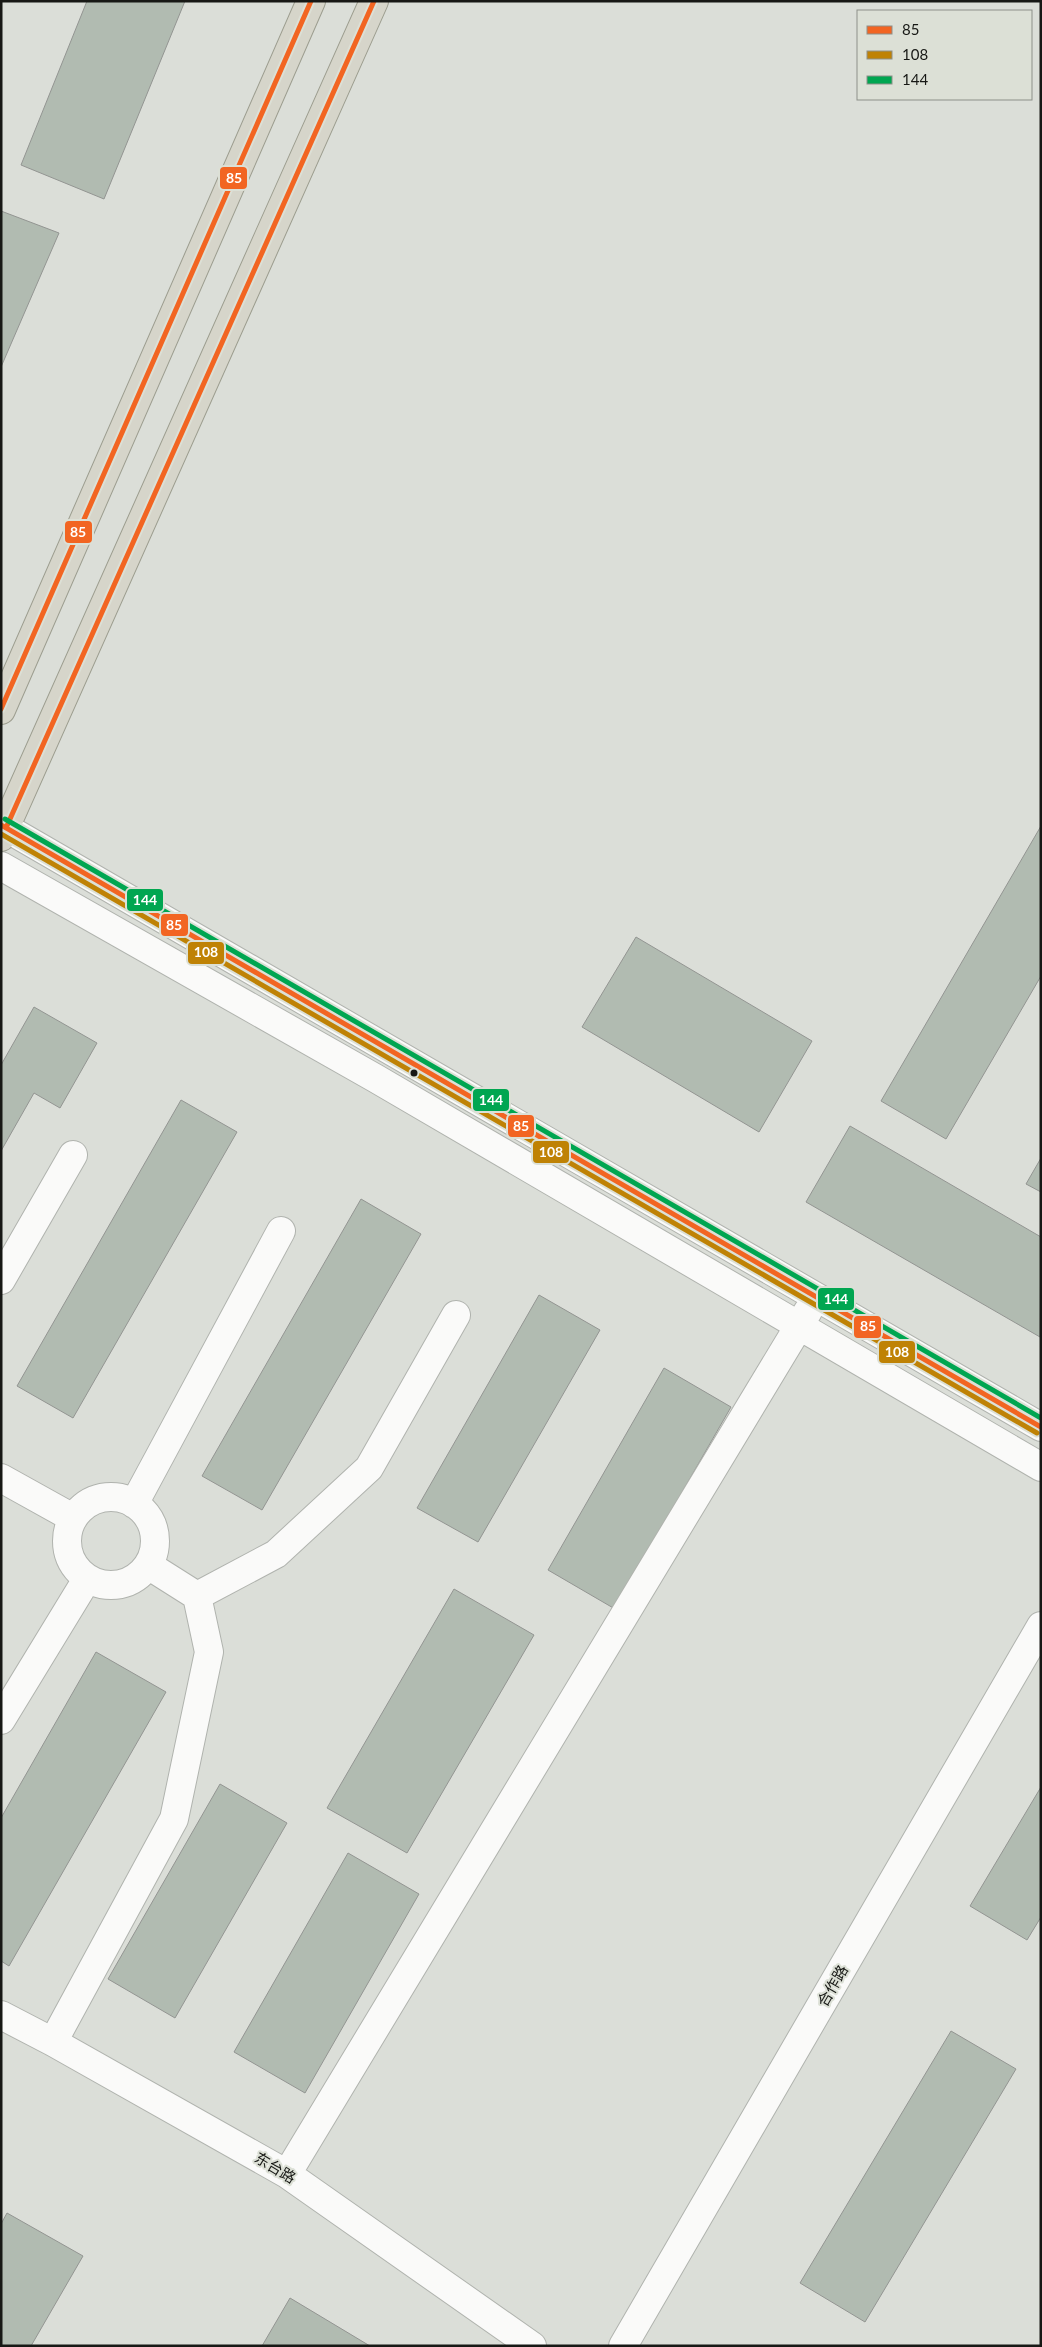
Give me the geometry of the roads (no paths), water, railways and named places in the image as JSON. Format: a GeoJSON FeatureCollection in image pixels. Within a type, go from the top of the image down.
{"type":"FeatureCollection","features":[{"type":"Feature","properties":{"kind":"highway"},"geometry":{"type":"LineString","coordinates":[[1,710],[311,1]]}},
{"type":"Feature","properties":{"kind":"highway"},"geometry":{"type":"LineString","coordinates":[[3,830],[373,2]]}},
{"type":"Feature","properties":{"kind":"street"},"geometry":{"type":"LineString","coordinates":[[3,830],[1041,1428]]}},
{"type":"Feature","properties":{"kind":"street"},"geometry":{"type":"LineString","coordinates":[[1,866],[375,1078],[798,1327],[1041,1467]]}},
{"type":"Feature","properties":{"kind":"street"},"geometry":{"type":"LineString","coordinates":[[1,1280],[73,1155]]}},
{"type":"Feature","properties":{"kind":"street"},"geometry":{"type":"LineString","coordinates":[[134,1504],[281,1231]]}},
{"type":"Feature","properties":{"kind":"street"},"geometry":{"type":"LineString","coordinates":[[287,2174],[816,1297]]}},
{"type":"Feature","properties":{"kind":"street"},"geometry":{"type":"LineString","coordinates":[[197,1596],[276,1554],[369,1468],[456,1315]]}},
{"type":"Feature","properties":{"kind":"street"},"geometry":{"type":"LineString","coordinates":[[1,1478],[73,1518]]}},
{"type":"Feature","properties":{"kind":"street"},"geometry":{"type":"LineString","coordinates":[[101,1498],[118,1498],[134,1504],[147,1516],[154,1531],[154,1549],[148,1565],[136,1577],[120,1585],[103,1585],[87,1579],[74,1567],[68,1551],[67,1534],[73,1518],[85,1505],[101,1498]]}},
{"type":"Feature","properties":{"kind":"street"},"geometry":{"type":"LineString","coordinates":[[53,2042],[174,1819],[209,1652],[197,1596],[148,1565]]}},
{"type":"Feature","properties":{"kind":"street"},"geometry":{"type":"LineString","coordinates":[[1,1720],[87,1579]]}},
{"type":"Feature","properties":{"kind":"street","name":"合作路"},"geometry":{"type":"LineString","coordinates":[[623,2346],[1041,1626]]}},
{"type":"Feature","properties":{"kind":"street","name":"东台路"},"geometry":{"type":"LineString","coordinates":[[1,2015],[53,2042],[287,2174],[532,2346]]}}]}
